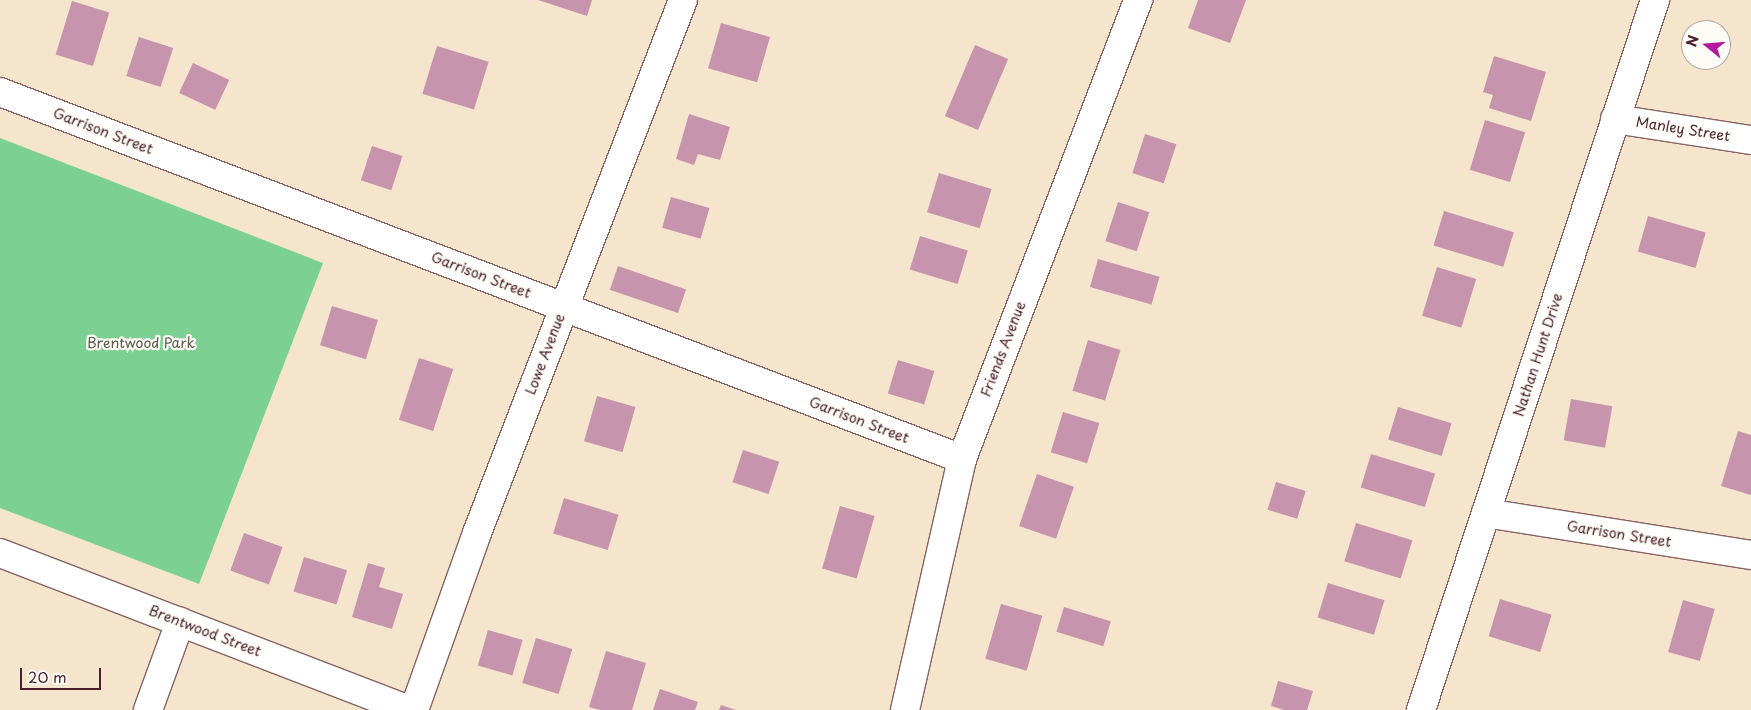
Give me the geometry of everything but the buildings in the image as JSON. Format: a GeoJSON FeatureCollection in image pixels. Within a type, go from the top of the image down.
{"type":"FeatureCollection","features":[{"type":"Feature","properties":{"kind":"street","name":"Lowe Avenue"},"geometry":{"type":"LineString","coordinates":[[414,710],[563,306],[683,0]]}},
{"type":"Feature","properties":{"kind":"street","name":"Friends Avenue"},"geometry":{"type":"LineString","coordinates":[[905,710],[962,459],[1138,0]]}},
{"type":"Feature","properties":{"kind":"street","name":"Nathan Hunt Drive"},"geometry":{"type":"LineString","coordinates":[[1421,710],[1655,0]]}},
{"type":"Feature","properties":{"kind":"street","name":"Garrison Street"},"geometry":{"type":"LineString","coordinates":[[0,92],[962,459]]}},
{"type":"Feature","properties":{"kind":"street","name":"Manley Street"},"geometry":{"type":"LineString","coordinates":[[1615,119],[1751,140]]}},
{"type":"Feature","properties":{"kind":"street","name":"Garrison Street"},"geometry":{"type":"LineString","coordinates":[[1486,513],[1751,556]]}},
{"type":"Feature","properties":{"kind":"street","name":"Brentwood Street"},"geometry":{"type":"LineString","coordinates":[[0,553],[410,710]]}},
{"type":"Feature","properties":{"kind":"street"},"geometry":{"type":"LineString","coordinates":[[148,710],[180,622]]}},
{"type":"Feature","properties":{"kind":"green space","name":"Brentwood Park"},"geometry":{"type":"Polygon","coordinates":[[[0,138],[323,263],[199,584],[0,508],[0,138]]]}}]}
